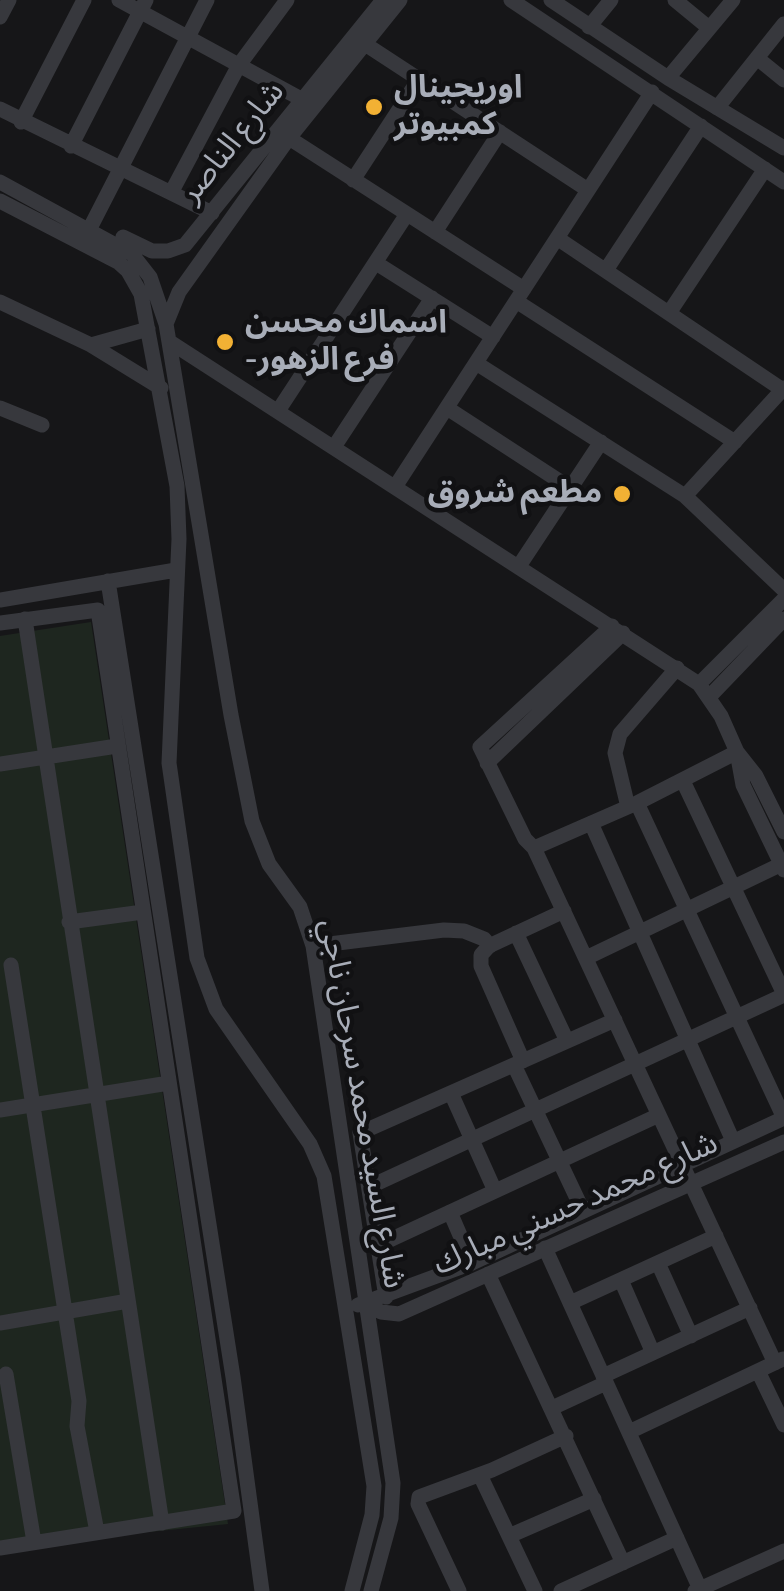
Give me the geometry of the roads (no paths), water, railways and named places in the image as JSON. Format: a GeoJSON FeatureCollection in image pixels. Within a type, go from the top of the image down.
{"type":"FeatureCollection","features":[{"type":"Feature","properties":{"kind":"street"},"geometry":{"type":"LineString","coordinates":[[0,18],[9,0]]}},
{"type":"Feature","properties":{"kind":"street"},"geometry":{"type":"LineString","coordinates":[[22,122],[84,0]]}},
{"type":"Feature","properties":{"kind":"street"},"geometry":{"type":"LineString","coordinates":[[119,0],[143,6],[188,37],[303,100]]}},
{"type":"Feature","properties":{"kind":"street"},"geometry":{"type":"LineString","coordinates":[[0,201],[24,204],[91,231],[207,0]]}},
{"type":"Feature","properties":{"kind":"street"},"geometry":{"type":"LineString","coordinates":[[171,193],[239,65],[287,0]]}},
{"type":"Feature","properties":{"kind":"street","name":"شارع الناصر"},"geometry":{"type":"LineString","coordinates":[[91,231],[120,235],[145,249],[168,251],[185,245],[382,0]]}},
{"type":"Feature","properties":{"kind":"street","name":"شارع الناصر"},"geometry":{"type":"LineString","coordinates":[[166,324],[179,292],[289,138],[400,0]]}},
{"type":"Feature","properties":{"kind":"street"},"geometry":{"type":"LineString","coordinates":[[511,0],[784,182]]}},
{"type":"Feature","properties":{"kind":"street"},"geometry":{"type":"LineString","coordinates":[[551,0],[668,78],[784,148]]}},
{"type":"Feature","properties":{"kind":"street"},"geometry":{"type":"LineString","coordinates":[[589,27],[611,0]]}},
{"type":"Feature","properties":{"kind":"street"},"geometry":{"type":"LineString","coordinates":[[676,0],[709,28]]}},
{"type":"Feature","properties":{"kind":"street"},"geometry":{"type":"LineString","coordinates":[[668,78],[732,0]]}},
{"type":"Feature","properties":{"kind":"street"},"geometry":{"type":"LineString","coordinates":[[71,146],[143,6]]}},
{"type":"Feature","properties":{"kind":"street"},"geometry":{"type":"LineString","coordinates":[[717,108],[784,24]]}},
{"type":"Feature","properties":{"kind":"street"},"geometry":{"type":"LineString","coordinates":[[365,44],[588,190]]}},
{"type":"Feature","properties":{"kind":"street"},"geometry":{"type":"LineString","coordinates":[[758,58],[784,80]]}},
{"type":"Feature","properties":{"kind":"street"},"geometry":{"type":"LineString","coordinates":[[353,180],[419,80]]}},
{"type":"Feature","properties":{"kind":"street"},"geometry":{"type":"LineString","coordinates":[[396,487],[652,92]]}},
{"type":"Feature","properties":{"kind":"street"},"geometry":{"type":"LineString","coordinates":[[0,109],[212,213]]}},
{"type":"Feature","properties":{"kind":"street"},"geometry":{"type":"LineString","coordinates":[[606,270],[702,126]]}},
{"type":"Feature","properties":{"kind":"street"},"geometry":{"type":"LineString","coordinates":[[435,232],[500,132]]}},
{"type":"Feature","properties":{"kind":"street"},"geometry":{"type":"LineString","coordinates":[[289,138],[435,232],[735,442]]}},
{"type":"Feature","properties":{"kind":"street"},"geometry":{"type":"LineString","coordinates":[[669,313],[766,170]]}},
{"type":"Feature","properties":{"kind":"street"},"geometry":{"type":"LineString","coordinates":[[0,182],[24,204]]}},
{"type":"Feature","properties":{"kind":"street","name":"شارع السيد محمد سرحان ناجي"},"geometry":{"type":"LineString","coordinates":[[24,204],[128,271],[141,294],[177,486],[179,528],[169,763],[197,958],[216,1009],[316,1154],[324,1176],[374,1486],[372,1515],[352,1591]]}},
{"type":"Feature","properties":{"kind":"street"},"geometry":{"type":"LineString","coordinates":[[278,411],[408,214]]}},
{"type":"Feature","properties":{"kind":"street","name":"شارع السيد محمد سرحان ناجي"},"geometry":{"type":"LineString","coordinates":[[91,231],[124,246],[139,260],[150,277],[166,324],[230,715],[255,832],[269,864],[300,907],[313,946],[394,1483],[391,1518],[371,1591]]}},
{"type":"Feature","properties":{"kind":"street"},"geometry":{"type":"LineString","coordinates":[[558,238],[783,389],[685,496]]}},
{"type":"Feature","properties":{"kind":"street"},"geometry":{"type":"LineString","coordinates":[[376,263],[493,336]]}},
{"type":"Feature","properties":{"kind":"street"},"geometry":{"type":"LineString","coordinates":[[334,447],[432,298]]}},
{"type":"Feature","properties":{"kind":"street"},"geometry":{"type":"LineString","coordinates":[[0,302],[91,346],[161,388]]}},
{"type":"Feature","properties":{"kind":"street"},"geometry":{"type":"LineString","coordinates":[[91,346],[148,328]]}},
{"type":"Feature","properties":{"kind":"street"},"geometry":{"type":"LineString","coordinates":[[170,342],[677,668],[705,690],[736,752],[756,776],[784,832]]}},
{"type":"Feature","properties":{"kind":"street"},"geometry":{"type":"LineString","coordinates":[[476,363],[685,496],[784,590]]}},
{"type":"Feature","properties":{"kind":"street"},"geometry":{"type":"LineString","coordinates":[[0,408],[42,425]]}},
{"type":"Feature","properties":{"kind":"street"},"geometry":{"type":"LineString","coordinates":[[446,408],[570,488]]}},
{"type":"Feature","properties":{"kind":"street"},"geometry":{"type":"LineString","coordinates":[[519,566],[601,442]]}},
{"type":"Feature","properties":{"kind":"street"},"geometry":{"type":"LineString","coordinates":[[179,528],[199,523]]}},
{"type":"Feature","properties":{"kind":"street"},"geometry":{"type":"LineString","coordinates":[[0,600],[176,570]]}},
{"type":"Feature","properties":{"kind":"street"},"geometry":{"type":"LineString","coordinates":[[0,1548],[234,1511],[108,581]]}},
{"type":"Feature","properties":{"kind":"street"},"geometry":{"type":"LineString","coordinates":[[705,690],[784,599]]}},
{"type":"Feature","properties":{"kind":"street"},"geometry":{"type":"LineString","coordinates":[[0,623],[98,610],[169,1083],[187,1150],[241,1429],[262,1591]]}},
{"type":"Feature","properties":{"kind":"street"},"geometry":{"type":"LineString","coordinates":[[705,690],[784,618]]}},
{"type":"Feature","properties":{"kind":"street"},"geometry":{"type":"LineString","coordinates":[[25,619],[162,1523]]}},
{"type":"Feature","properties":{"kind":"street"},"geometry":{"type":"LineString","coordinates":[[618,630],[484,755],[525,839],[534,848],[750,1308],[780,1361],[629,1432]]}},
{"type":"Feature","properties":{"kind":"street"},"geometry":{"type":"LineString","coordinates":[[677,668],[620,734],[615,753],[633,805],[784,1118]]}},
{"type":"Feature","properties":{"kind":"street"},"geometry":{"type":"LineString","coordinates":[[0,764],[117,746]]}},
{"type":"Feature","properties":{"kind":"street"},"geometry":{"type":"LineString","coordinates":[[534,848],[633,805],[736,752]]}},
{"type":"Feature","properties":{"kind":"street"},"geometry":{"type":"LineString","coordinates":[[586,958],[783,866],[742,785],[736,752]]}},
{"type":"Feature","properties":{"kind":"street"},"geometry":{"type":"LineString","coordinates":[[369,1187],[784,994],[684,780]]}},
{"type":"Feature","properties":{"kind":"street"},"geometry":{"type":"LineString","coordinates":[[591,823],[733,1142]]}},
{"type":"Feature","properties":{"kind":"street"},"geometry":{"type":"LineString","coordinates":[[564,911],[490,946],[482,955],[481,966],[536,1110],[583,1211]]}},
{"type":"Feature","properties":{"kind":"street"},"geometry":{"type":"LineString","coordinates":[[69,922],[143,912]]}},
{"type":"Feature","properties":{"kind":"street"},"geometry":{"type":"LineString","coordinates":[[313,946],[444,930],[464,931],[484,939],[490,946]]}},
{"type":"Feature","properties":{"kind":"street"},"geometry":{"type":"LineString","coordinates":[[516,934],[567,1041]]}},
{"type":"Feature","properties":{"kind":"street"},"geometry":{"type":"LineString","coordinates":[[12,966],[79,1401],[77,1426],[97,1532]]}},
{"type":"Feature","properties":{"kind":"street"},"geometry":{"type":"LineString","coordinates":[[386,1296],[360,1133],[615,1020]]}},
{"type":"Feature","properties":{"kind":"street"},"geometry":{"type":"LineString","coordinates":[[0,1110],[169,1083]]}},
{"type":"Feature","properties":{"kind":"street"},"geometry":{"type":"LineString","coordinates":[[451,1093],[495,1190]]}},
{"type":"Feature","properties":{"kind":"street"},"geometry":{"type":"LineString","coordinates":[[379,1245],[659,1114]]}},
{"type":"Feature","properties":{"kind":"street","name":"شارع محمد حسني مبارك"},"geometry":{"type":"LineString","coordinates":[[368,1304],[472,1263],[784,1118]]}},
{"type":"Feature","properties":{"kind":"street","name":"شارع محمد حسني مبارك"},"geometry":{"type":"LineString","coordinates":[[368,1304],[381,1312],[399,1314],[784,1142]]}},
{"type":"Feature","properties":{"kind":"street"},"geometry":{"type":"LineString","coordinates":[[450,1212],[472,1263]]}},
{"type":"Feature","properties":{"kind":"street"},"geometry":{"type":"LineString","coordinates":[[570,1304],[716,1236]]}},
{"type":"Feature","properties":{"kind":"street"},"geometry":{"type":"LineString","coordinates":[[545,1248],[698,1590],[784,1550]]}},
{"type":"Feature","properties":{"kind":"street"},"geometry":{"type":"LineString","coordinates":[[658,1263],[690,1336]]}},
{"type":"Feature","properties":{"kind":"street"},"geometry":{"type":"LineString","coordinates":[[488,1274],[623,1563]]}},
{"type":"Feature","properties":{"kind":"street"},"geometry":{"type":"LineString","coordinates":[[621,1280],[653,1353]]}},
{"type":"Feature","properties":{"kind":"street"},"geometry":{"type":"LineString","coordinates":[[0,1323],[128,1301]]}},
{"type":"Feature","properties":{"kind":"street"},"geometry":{"type":"LineString","coordinates":[[346,1307],[368,1304]]}},
{"type":"Feature","properties":{"kind":"street"},"geometry":{"type":"LineString","coordinates":[[552,1408],[653,1353],[750,1308]]}},
{"type":"Feature","properties":{"kind":"street"},"geometry":{"type":"LineString","coordinates":[[758,1372],[784,1425]]}},
{"type":"Feature","properties":{"kind":"street"},"geometry":{"type":"LineString","coordinates":[[6,1374],[34,1542]]}},
{"type":"Feature","properties":{"kind":"street"},"geometry":{"type":"LineString","coordinates":[[460,1591],[418,1502],[421,1496],[566,1436]]}},
{"type":"Feature","properties":{"kind":"street"},"geometry":{"type":"LineString","coordinates":[[480,1474],[535,1591]]}},
{"type":"Feature","properties":{"kind":"street"},"geometry":{"type":"LineString","coordinates":[[509,1536],[594,1499]]}},
{"type":"Feature","properties":{"kind":"street"},"geometry":{"type":"LineString","coordinates":[[568,1590],[677,1538]]}},
{"type":"Feature","properties":{"kind":"street"},"geometry":{"type":"LineString","coordinates":[[598,1574],[605,1591]]}},
{"type":"Feature","properties":{"kind":"place","name":"اوريجينال كمبيوتر"},"geometry":{"type":"Point","coordinates":[374,107]}},
{"type":"Feature","properties":{"kind":"place","name":"اسماك محسن -فرع الزهور"},"geometry":{"type":"Point","coordinates":[225,342]}},
{"type":"Feature","properties":{"kind":"place","name":"مطعم شروق"},"geometry":{"type":"Point","coordinates":[622,494]}}]}
